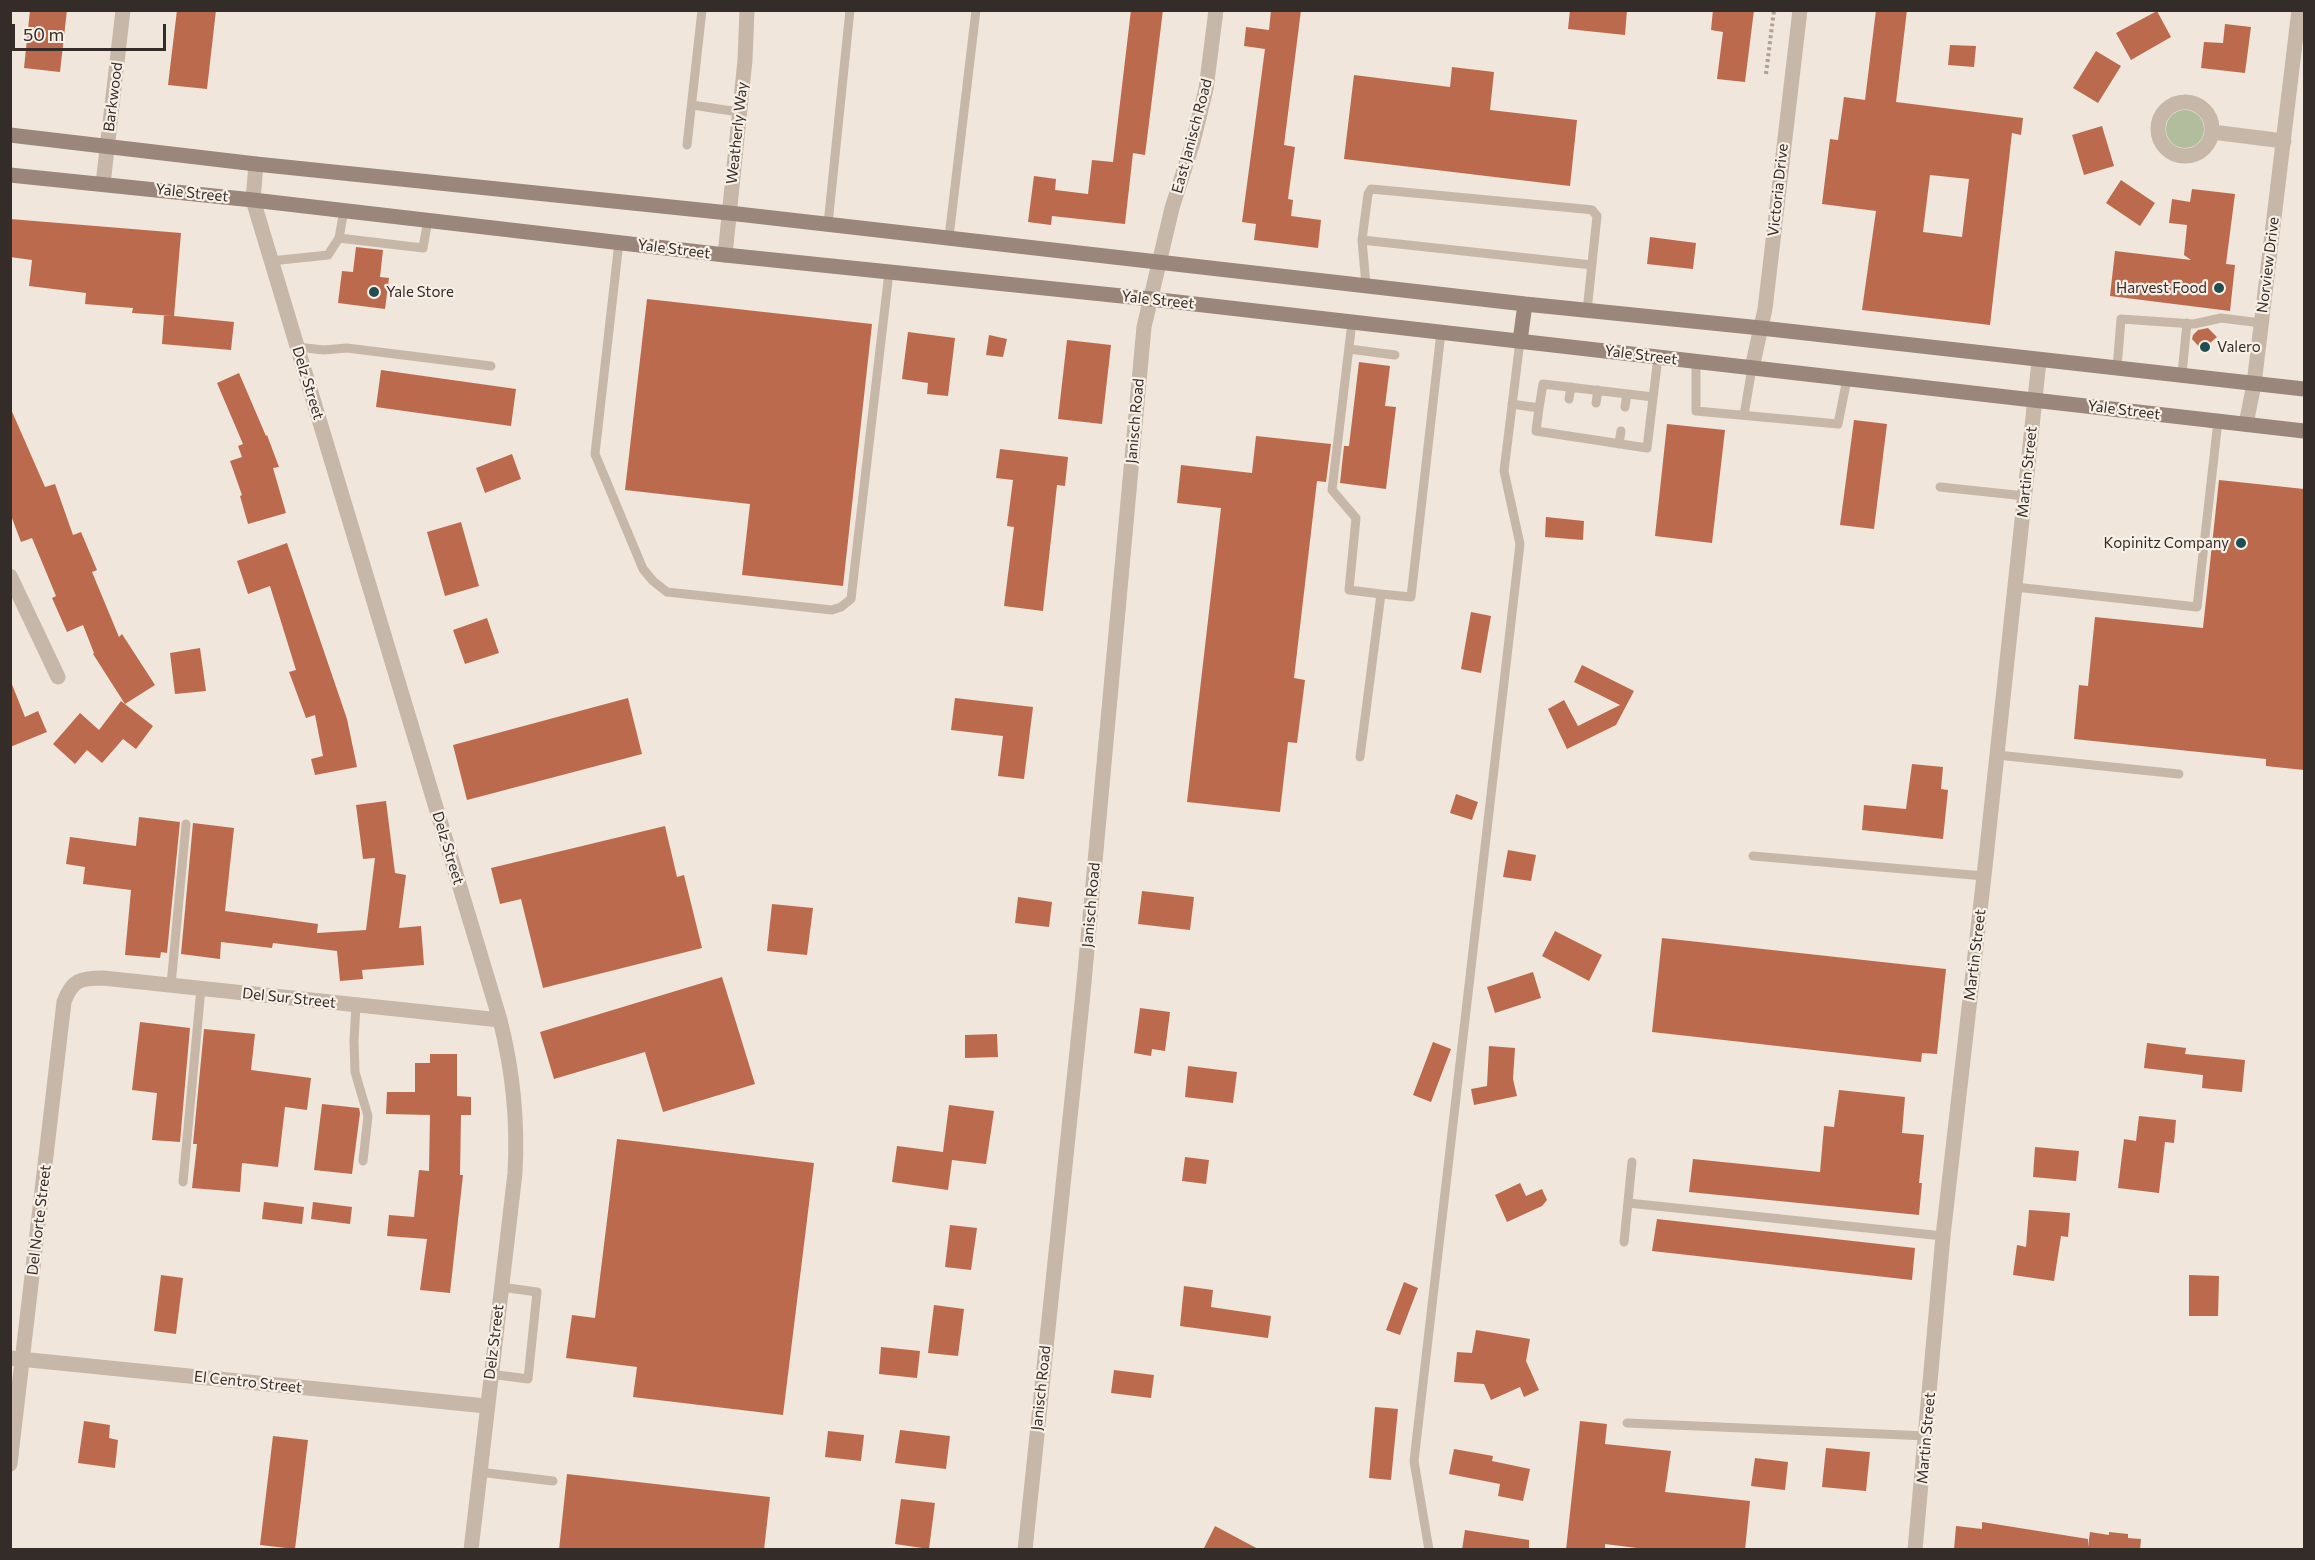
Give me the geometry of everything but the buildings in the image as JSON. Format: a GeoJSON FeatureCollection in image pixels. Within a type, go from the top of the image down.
{"type":"FeatureCollection","features":[{"type":"Feature","properties":{"kind":"main road"},"geometry":{"type":"LineString","coordinates":[[10,135],[256,164],[949,237],[1587,311],[1761,328],[2304,389]]}},
{"type":"Feature","properties":{"kind":"main road","name":"Yale Street"},"geometry":{"type":"LineString","coordinates":[[10,174],[344,210],[725,255],[1151,299],[2304,430]]}},
{"type":"Feature","properties":{"kind":"main road"},"geometry":{"type":"LineString","coordinates":[[1520,341],[1525,304]]}},
{"type":"Feature","properties":{"kind":"street","name":"Barkwood"},"geometry":{"type":"LineString","coordinates":[[103,184],[123,10]]}},
{"type":"Feature","properties":{"kind":"street","name":"Weatherly Way"},"geometry":{"type":"LineString","coordinates":[[725,255],[747,10]]}},
{"type":"Feature","properties":{"kind":"street","name":"East Janisch Road"},"geometry":{"type":"LineString","coordinates":[[1160,261],[1172,208],[1193,142],[1206,89],[1216,10]]}},
{"type":"Feature","properties":{"kind":"street","name":"Victoria Drive"},"geometry":{"type":"LineString","coordinates":[[1752,368],[1765,309],[1800,10]]}},
{"type":"Feature","properties":{"kind":"street","name":"Norview Drive"},"geometry":{"type":"LineString","coordinates":[[2246,424],[2254,384],[2299,10]]}},
{"type":"Feature","properties":{"kind":"street"},"geometry":{"type":"LineString","coordinates":[[2212,132],[2284,141]]}},
{"type":"Feature","properties":{"kind":"street","name":"Delz Street"},"geometry":{"type":"LineString","coordinates":[[256,164],[253,200],[500,1020],[513,1081],[517,1136],[515,1173],[471,1550]]}},
{"type":"Feature","properties":{"kind":"street","name":"Janisch Road"},"geometry":{"type":"LineString","coordinates":[[1025,1550],[1083,993],[1143,339],[1160,261]]}},
{"type":"Feature","properties":{"kind":"street","name":"Martin Street"},"geometry":{"type":"LineString","coordinates":[[1915,1550],[1927,1436],[1943,1236],[2039,361]]}},
{"type":"Feature","properties":{"kind":"street"},"geometry":{"type":"LineString","coordinates":[[10,576],[58,677]]}},
{"type":"Feature","properties":{"kind":"street","name":"Del Sur Street"},"geometry":{"type":"LineString","coordinates":[[77,981],[103,978],[500,1020]]}},
{"type":"Feature","properties":{"kind":"street","name":"Del Norte Street"},"geometry":{"type":"LineString","coordinates":[[10,1464],[16,1359],[64,1002],[69,989],[77,981]]}},
{"type":"Feature","properties":{"kind":"street","name":"El Centro Street"},"geometry":{"type":"LineString","coordinates":[[16,1359],[486,1406]]}},
{"type":"Feature","properties":{"kind":"lane"},"geometry":{"type":"LineString","coordinates":[[687,145],[702,10]]}},
{"type":"Feature","properties":{"kind":"lane"},"geometry":{"type":"LineString","coordinates":[[828,224],[850,10]]}},
{"type":"Feature","properties":{"kind":"lane"},"geometry":{"type":"LineString","coordinates":[[949,237],[976,10]]}},
{"type":"Feature","properties":{"kind":"lane"},"geometry":{"type":"LineString","coordinates":[[692,105],[739,112]]}},
{"type":"Feature","properties":{"kind":"lane"},"geometry":{"type":"LineString","coordinates":[[1366,285],[1362,240],[1368,194],[1371,189],[1584,209],[1592,210],[1597,216],[1587,311]]}},
{"type":"Feature","properties":{"kind":"lane"},"geometry":{"type":"LineString","coordinates":[[271,261],[328,255],[339,238],[344,210]]}},
{"type":"Feature","properties":{"kind":"lane"},"geometry":{"type":"LineString","coordinates":[[339,238],[423,248],[428,220]]}},
{"type":"Feature","properties":{"kind":"lane"},"geometry":{"type":"LineString","coordinates":[[1362,240],[1592,265]]}},
{"type":"Feature","properties":{"kind":"lane"},"geometry":{"type":"LineString","coordinates":[[619,242],[595,454],[643,569],[667,592],[832,610],[841,608],[852,599],[889,272]]}},
{"type":"Feature","properties":{"kind":"lane"},"geometry":{"type":"LineString","coordinates":[[2117,368],[2121,319],[2194,324],[2221,318],[2261,323]]}},
{"type":"Feature","properties":{"kind":"lane"},"geometry":{"type":"LineString","coordinates":[[1352,322],[1332,490],[1356,518],[1349,590],[1381,594],[1411,597],[1441,332]]}},
{"type":"Feature","properties":{"kind":"lane"},"geometry":{"type":"LineString","coordinates":[[2182,374],[2187,323]]}},
{"type":"Feature","properties":{"kind":"lane"},"geometry":{"type":"LineString","coordinates":[[1429,1550],[1414,1461],[1520,544],[1504,471],[1520,341]]}},
{"type":"Feature","properties":{"kind":"lane"},"geometry":{"type":"LineString","coordinates":[[297,347],[324,350],[347,348],[491,366]]}},
{"type":"Feature","properties":{"kind":"lane"},"geometry":{"type":"LineString","coordinates":[[1349,349],[1395,356]]}},
{"type":"Feature","properties":{"kind":"lane"},"geometry":{"type":"LineString","coordinates":[[1653,397],[1543,384],[1536,431],[1647,448],[1658,357]]}},
{"type":"Feature","properties":{"kind":"lane"},"geometry":{"type":"LineString","coordinates":[[1696,362],[1696,411],[1838,424],[1847,379]]}},
{"type":"Feature","properties":{"kind":"lane"},"geometry":{"type":"LineString","coordinates":[[1744,416],[1752,368]]}},
{"type":"Feature","properties":{"kind":"lane"},"geometry":{"type":"LineString","coordinates":[[1569,399],[1570,387]]}},
{"type":"Feature","properties":{"kind":"lane"},"geometry":{"type":"LineString","coordinates":[[1596,403],[1598,390]]}},
{"type":"Feature","properties":{"kind":"lane"},"geometry":{"type":"LineString","coordinates":[[1624,407],[1626,394]]}},
{"type":"Feature","properties":{"kind":"lane"},"geometry":{"type":"LineString","coordinates":[[1512,404],[1539,408]]}},
{"type":"Feature","properties":{"kind":"lane"},"geometry":{"type":"LineString","coordinates":[[2015,587],[2197,607],[2217,421]]}},
{"type":"Feature","properties":{"kind":"lane"},"geometry":{"type":"LineString","coordinates":[[1564,436],[1566,424]]}},
{"type":"Feature","properties":{"kind":"lane"},"geometry":{"type":"LineString","coordinates":[[1592,440],[1593,428]]}},
{"type":"Feature","properties":{"kind":"lane"},"geometry":{"type":"LineString","coordinates":[[1619,444],[1621,431]]}},
{"type":"Feature","properties":{"kind":"lane"},"geometry":{"type":"LineString","coordinates":[[1940,487],[2025,496]]}},
{"type":"Feature","properties":{"kind":"lane"},"geometry":{"type":"LineString","coordinates":[[1360,757],[1381,594]]}},
{"type":"Feature","properties":{"kind":"lane"},"geometry":{"type":"LineString","coordinates":[[1997,756],[2179,774]]}},
{"type":"Feature","properties":{"kind":"lane"},"geometry":{"type":"LineString","coordinates":[[171,985],[186,824]]}},
{"type":"Feature","properties":{"kind":"lane"},"geometry":{"type":"LineString","coordinates":[[1753,856],[1984,876]]}},
{"type":"Feature","properties":{"kind":"lane"},"geometry":{"type":"LineString","coordinates":[[183,1182],[201,988]]}},
{"type":"Feature","properties":{"kind":"lane"},"geometry":{"type":"LineString","coordinates":[[356,1005],[355,1072],[368,1116],[363,1161]]}},
{"type":"Feature","properties":{"kind":"lane"},"geometry":{"type":"LineString","coordinates":[[1624,1242],[1632,1162]]}},
{"type":"Feature","properties":{"kind":"lane"},"geometry":{"type":"LineString","coordinates":[[1628,1203],[1943,1236]]}},
{"type":"Feature","properties":{"kind":"lane"},"geometry":{"type":"LineString","coordinates":[[490,1374],[528,1379],[537,1292],[501,1287]]}},
{"type":"Feature","properties":{"kind":"lane"},"geometry":{"type":"LineString","coordinates":[[1627,1424],[1927,1436]]}},
{"type":"Feature","properties":{"kind":"lane"},"geometry":{"type":"LineString","coordinates":[[479,1472],[554,1481]]}},
{"type":"Feature","properties":{"kind":"path"},"geometry":{"type":"LineString","coordinates":[[1766,74],[1774,10]]}},
{"type":"Feature","properties":{"kind":"green space"},"geometry":{"type":"Polygon","coordinates":[[[2185,110],[2198,116],[2204,129],[2198,142],[2185,148],[2172,142],[2166,129],[2172,116],[2185,110]]]}},
{"type":"Feature","properties":{"kind":"place","name":"Harvest Food"},"geometry":{"type":"Point","coordinates":[2219,288]}},
{"type":"Feature","properties":{"kind":"place","name":"Yale Store"},"geometry":{"type":"Point","coordinates":[374,292]}},
{"type":"Feature","properties":{"kind":"place","name":"Valero"},"geometry":{"type":"Point","coordinates":[2205,347]}},
{"type":"Feature","properties":{"kind":"place","name":"Kopinitz Company"},"geometry":{"type":"Point","coordinates":[2241,543]}}]}
